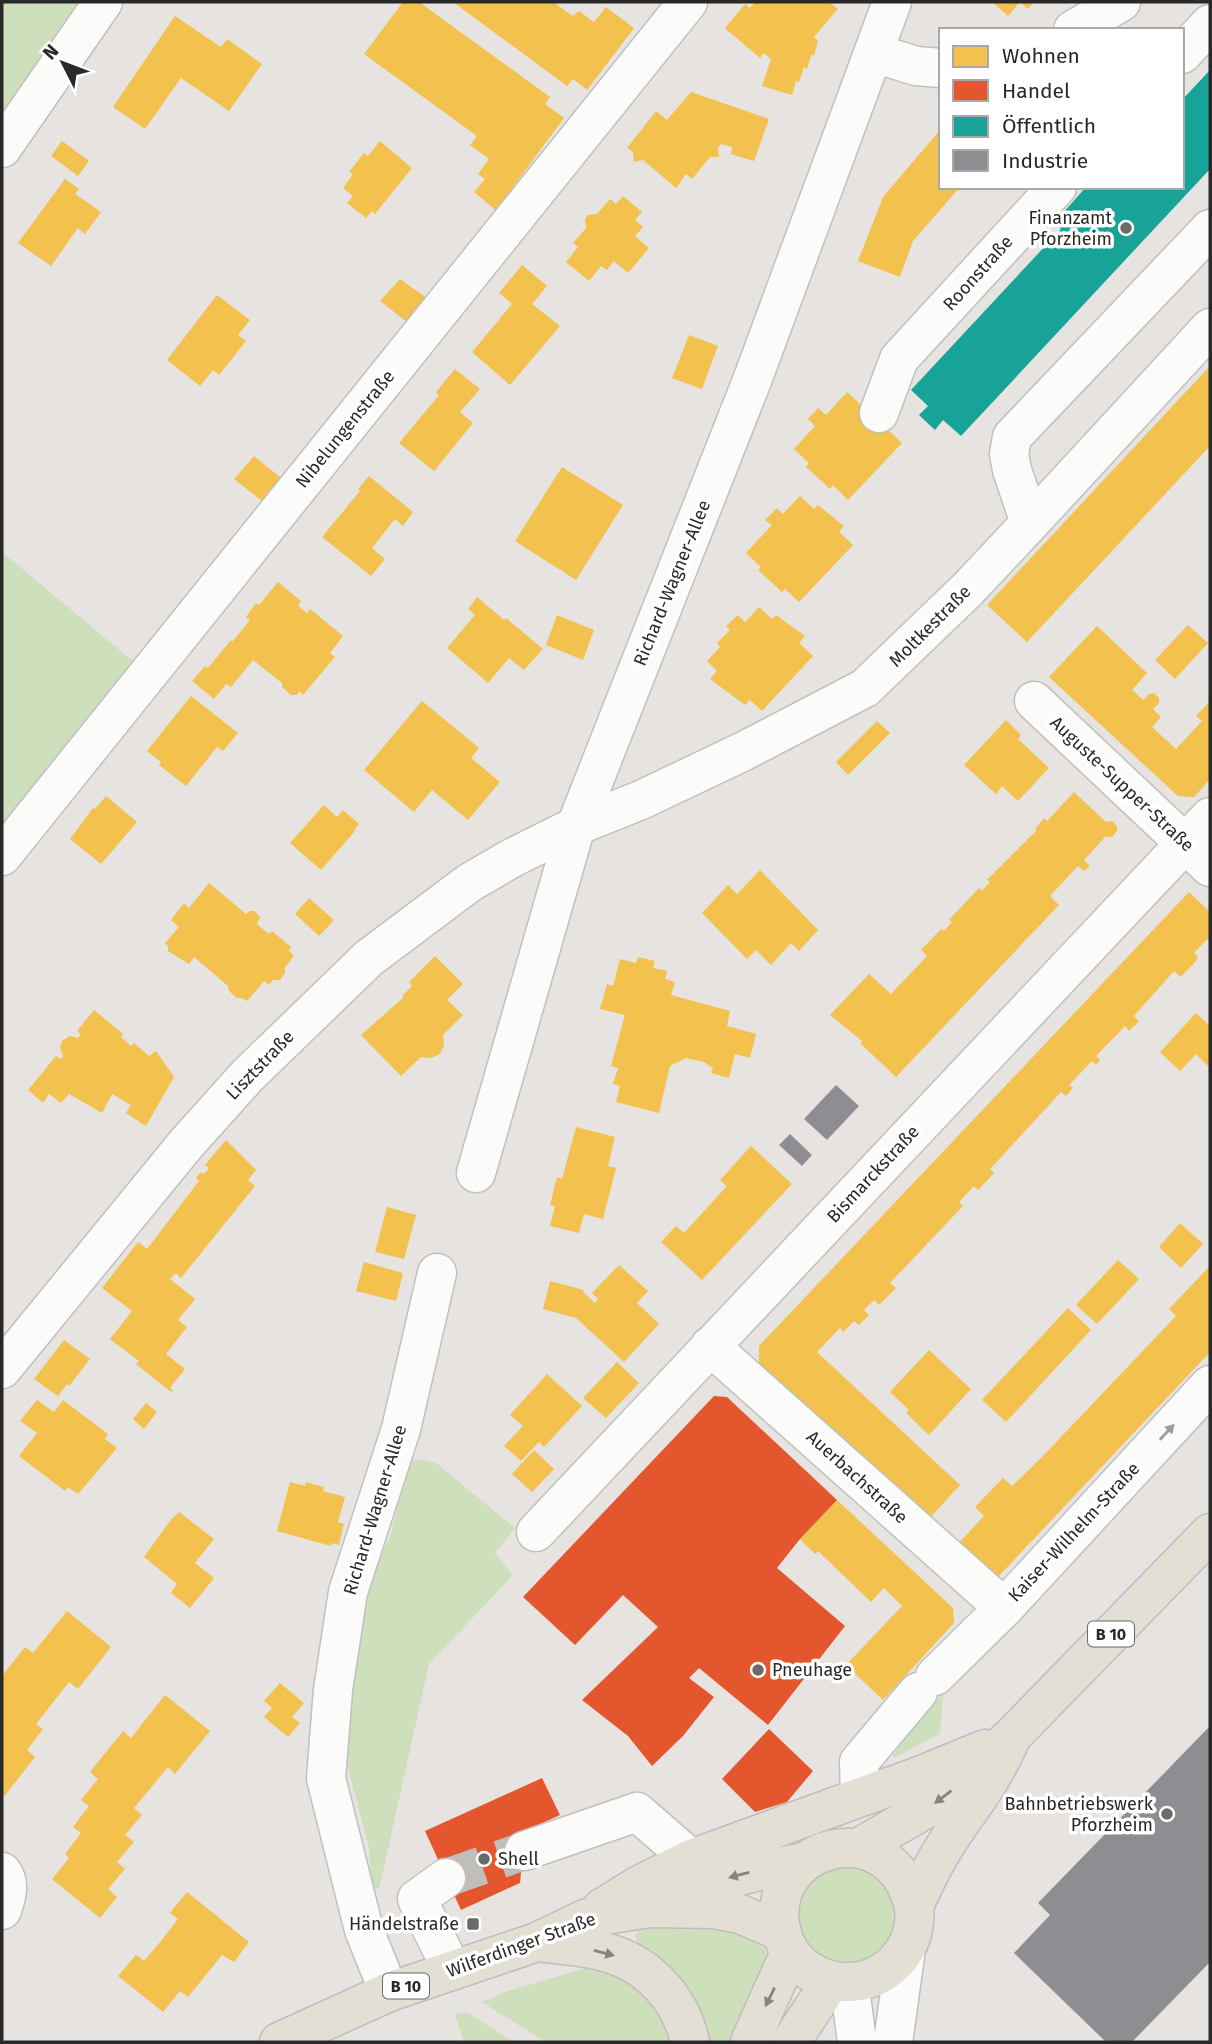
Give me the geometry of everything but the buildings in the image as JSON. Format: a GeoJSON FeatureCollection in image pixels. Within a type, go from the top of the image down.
{"type":"FeatureCollection","features":[{"type":"Feature","properties":{"kind":"main road","name":"B 10"},"geometry":{"type":"LineString","coordinates":[[831,1853],[936,1803],[964,1781],[1012,1736],[1210,1533]]}},
{"type":"Feature","properties":{"kind":"main road","name":"B 10"},"geometry":{"type":"LineString","coordinates":[[587,1918],[640,1884],[691,1859],[975,1754],[1012,1736]]}},
{"type":"Feature","properties":{"kind":"main road","name":"B 10"},"geometry":{"type":"LineString","coordinates":[[914,1907],[942,1848],[994,1773],[1012,1736]]}},
{"type":"Feature","properties":{"kind":"main road"},"geometry":{"type":"LineString","coordinates":[[770,1831],[806,1839],[831,1853]]}},
{"type":"Feature","properties":{"kind":"main road"},"geometry":{"type":"LineString","coordinates":[[831,1853],[874,1853],[889,1862],[902,1875],[910,1890],[914,1907],[914,1928],[906,1949],[896,1962],[869,1979],[842,1982],[815,1975],[801,1965],[786,1942],[780,1906],[783,1894],[796,1871],[831,1853]]}},
{"type":"Feature","properties":{"kind":"main road","name":"Wilferdinger Straße"},"geometry":{"type":"LineString","coordinates":[[649,1908],[710,1883],[831,1853]]}},
{"type":"Feature","properties":{"kind":"main road","name":"Wilferdinger Straße"},"geometry":{"type":"LineString","coordinates":[[279,2042],[388,1992],[537,1942],[587,1918],[649,1908],[714,1909],[740,1914],[786,1942]]}},
{"type":"Feature","properties":{"kind":"main road"},"geometry":{"type":"LineString","coordinates":[[537,1942],[607,1952],[632,1962],[658,1982],[677,2006],[690,2042]]}},
{"type":"Feature","properties":{"kind":"main road"},"geometry":{"type":"LineString","coordinates":[[750,2042],[786,1942]]}},
{"type":"Feature","properties":{"kind":"main road"},"geometry":{"type":"LineString","coordinates":[[791,2042],[842,1982]]}},
{"type":"Feature","properties":{"kind":"street"},"geometry":{"type":"LineString","coordinates":[[2,148],[82,44],[103,2]]}},
{"type":"Feature","properties":{"kind":"street","name":"Nibelungenstraße"},"geometry":{"type":"LineString","coordinates":[[2,856],[688,2]]}},
{"type":"Feature","properties":{"kind":"street","name":"Richard-Wagner-Allee"},"geometry":{"type":"LineString","coordinates":[[476,1173],[576,825],[765,383],[892,2]]}},
{"type":"Feature","properties":{"kind":"street"},"geometry":{"type":"LineString","coordinates":[[1076,28],[1121,2]]}},
{"type":"Feature","properties":{"kind":"street"},"geometry":{"type":"LineString","coordinates":[[1183,28],[1194,2]]}},
{"type":"Feature","properties":{"kind":"street"},"geometry":{"type":"LineString","coordinates":[[1184,52],[1210,24]]}},
{"type":"Feature","properties":{"kind":"street"},"geometry":{"type":"LineString","coordinates":[[874,53],[916,66],[939,68]]}},
{"type":"Feature","properties":{"kind":"street","name":"Roonstraße"},"geometry":{"type":"LineString","coordinates":[[879,413],[899,359],[1055,189]]}},
{"type":"Feature","properties":{"kind":"street"},"geometry":{"type":"LineString","coordinates":[[1030,523],[1012,470],[1009,454],[1012,437],[1210,229]]}},
{"type":"Feature","properties":{"kind":"street","name":"Moltkestraße"},"geometry":{"type":"LineString","coordinates":[[576,825],[641,800],[811,718],[865,688],[958,598],[1030,523],[1127,406],[1210,328]]}},
{"type":"Feature","properties":{"kind":"street","name":"Auguste-Supper-Straße"},"geometry":{"type":"LineString","coordinates":[[1034,701],[1202,842]]}},
{"type":"Feature","properties":{"kind":"street","name":"Lisztstraße"},"geometry":{"type":"LineString","coordinates":[[2,1369],[186,1144],[247,1076],[307,1016],[369,958],[449,897],[512,858],[576,825]]}},
{"type":"Feature","properties":{"kind":"street","name":"Bismarckstraße"},"geometry":{"type":"LineString","coordinates":[[536,1532],[710,1346],[1202,842]]}},
{"type":"Feature","properties":{"kind":"street","name":"Richard-Wagner-Allee"},"geometry":{"type":"LineString","coordinates":[[388,1992],[364,1930],[326,1778],[333,1690],[348,1592],[401,1429],[437,1273]]}},
{"type":"Feature","properties":{"kind":"street","name":"Auerbachstraße"},"geometry":{"type":"LineString","coordinates":[[710,1346],[1004,1608]]}},
{"type":"Feature","properties":{"kind":"street","name":"Kaiser-Wilhelm-Straße"},"geometry":{"type":"LineString","coordinates":[[859,1796],[859,1762],[927,1684],[1004,1608],[1210,1385]]}},
{"type":"Feature","properties":{"kind":"street"},"geometry":{"type":"LineString","coordinates":[[524,1851],[637,1812],[691,1859]]}},
{"type":"Feature","properties":{"kind":"street"},"geometry":{"type":"LineString","coordinates":[[2,1872],[5,1876],[7,1896],[2,1910]]}},
{"type":"Feature","properties":{"kind":"street"},"geometry":{"type":"LineString","coordinates":[[364,1930],[431,1888],[452,1970]]}},
{"type":"Feature","properties":{"kind":"street"},"geometry":{"type":"LineString","coordinates":[[892,2042],[906,1949]]}},
{"type":"Feature","properties":{"kind":"street"},"geometry":{"type":"LineString","coordinates":[[842,1982],[851,1996],[857,2042]]}},
{"type":"Feature","properties":{"kind":"green space"},"geometry":{"type":"Polygon","coordinates":[[[2,2],[83,2],[2,119],[2,2]]]}},
{"type":"Feature","properties":{"kind":"green space"},"geometry":{"type":"Polygon","coordinates":[[[2,552],[135,663],[2,826],[2,552]]]}},
{"type":"Feature","properties":{"kind":"green space"},"geometry":{"type":"Polygon","coordinates":[[[419,1459],[436,1463],[515,1528],[495,1553],[513,1575],[429,1664],[382,1876],[379,1888],[374,1888],[369,1847],[338,1731],[357,1596],[390,1538],[408,1463],[419,1459]]]}},
{"type":"Feature","properties":{"kind":"green space"},"geometry":{"type":"Polygon","coordinates":[[[943,1694],[940,1734],[894,1758],[893,1755],[916,1724],[943,1694]]]}},
{"type":"Feature","properties":{"kind":"green space"},"geometry":{"type":"Polygon","coordinates":[[[847,1867],[866,1871],[881,1882],[892,1897],[896,1916],[892,1935],[881,1950],[866,1961],[847,1965],[828,1961],[813,1950],[802,1935],[798,1916],[802,1897],[813,1882],[828,1871],[847,1867]]]}},
{"type":"Feature","properties":{"kind":"green space"},"geometry":{"type":"Polygon","coordinates":[[[682,1915],[760,1935],[767,1956],[761,1979],[732,2042],[703,2042],[638,1946],[635,1936],[640,1926],[682,1915]]]}},
{"type":"Feature","properties":{"kind":"green space"},"geometry":{"type":"Polygon","coordinates":[[[606,1962],[637,1982],[663,2014],[671,2042],[545,2042],[482,2002],[508,1991],[606,1962]]]}},
{"type":"Feature","properties":{"kind":"green space"},"geometry":{"type":"Polygon","coordinates":[[[467,2012],[513,2042],[464,2042],[455,2014],[467,2012]]]}},
{"type":"Feature","properties":{"kind":"tunnel"},"geometry":{"type":"LineString","coordinates":[[446,1878],[524,1851]]}},
{"type":"Feature","properties":{"kind":"place","name":"Finanzamt Pforzheim"},"geometry":{"type":"Point","coordinates":[1126,228]}},
{"type":"Feature","properties":{"kind":"place","name":"Pneuhage"},"geometry":{"type":"Point","coordinates":[758,1670]}},
{"type":"Feature","properties":{"kind":"place","name":"Bahnbetriebswerk Pforzheim"},"geometry":{"type":"Point","coordinates":[1167,1814]}},
{"type":"Feature","properties":{"kind":"place","name":"Shell"},"geometry":{"type":"Point","coordinates":[484,1859]}},
{"type":"Feature","properties":{"kind":"place","name":"Händelstraße"},"geometry":{"type":"Point","coordinates":[473,1924]}}]}
